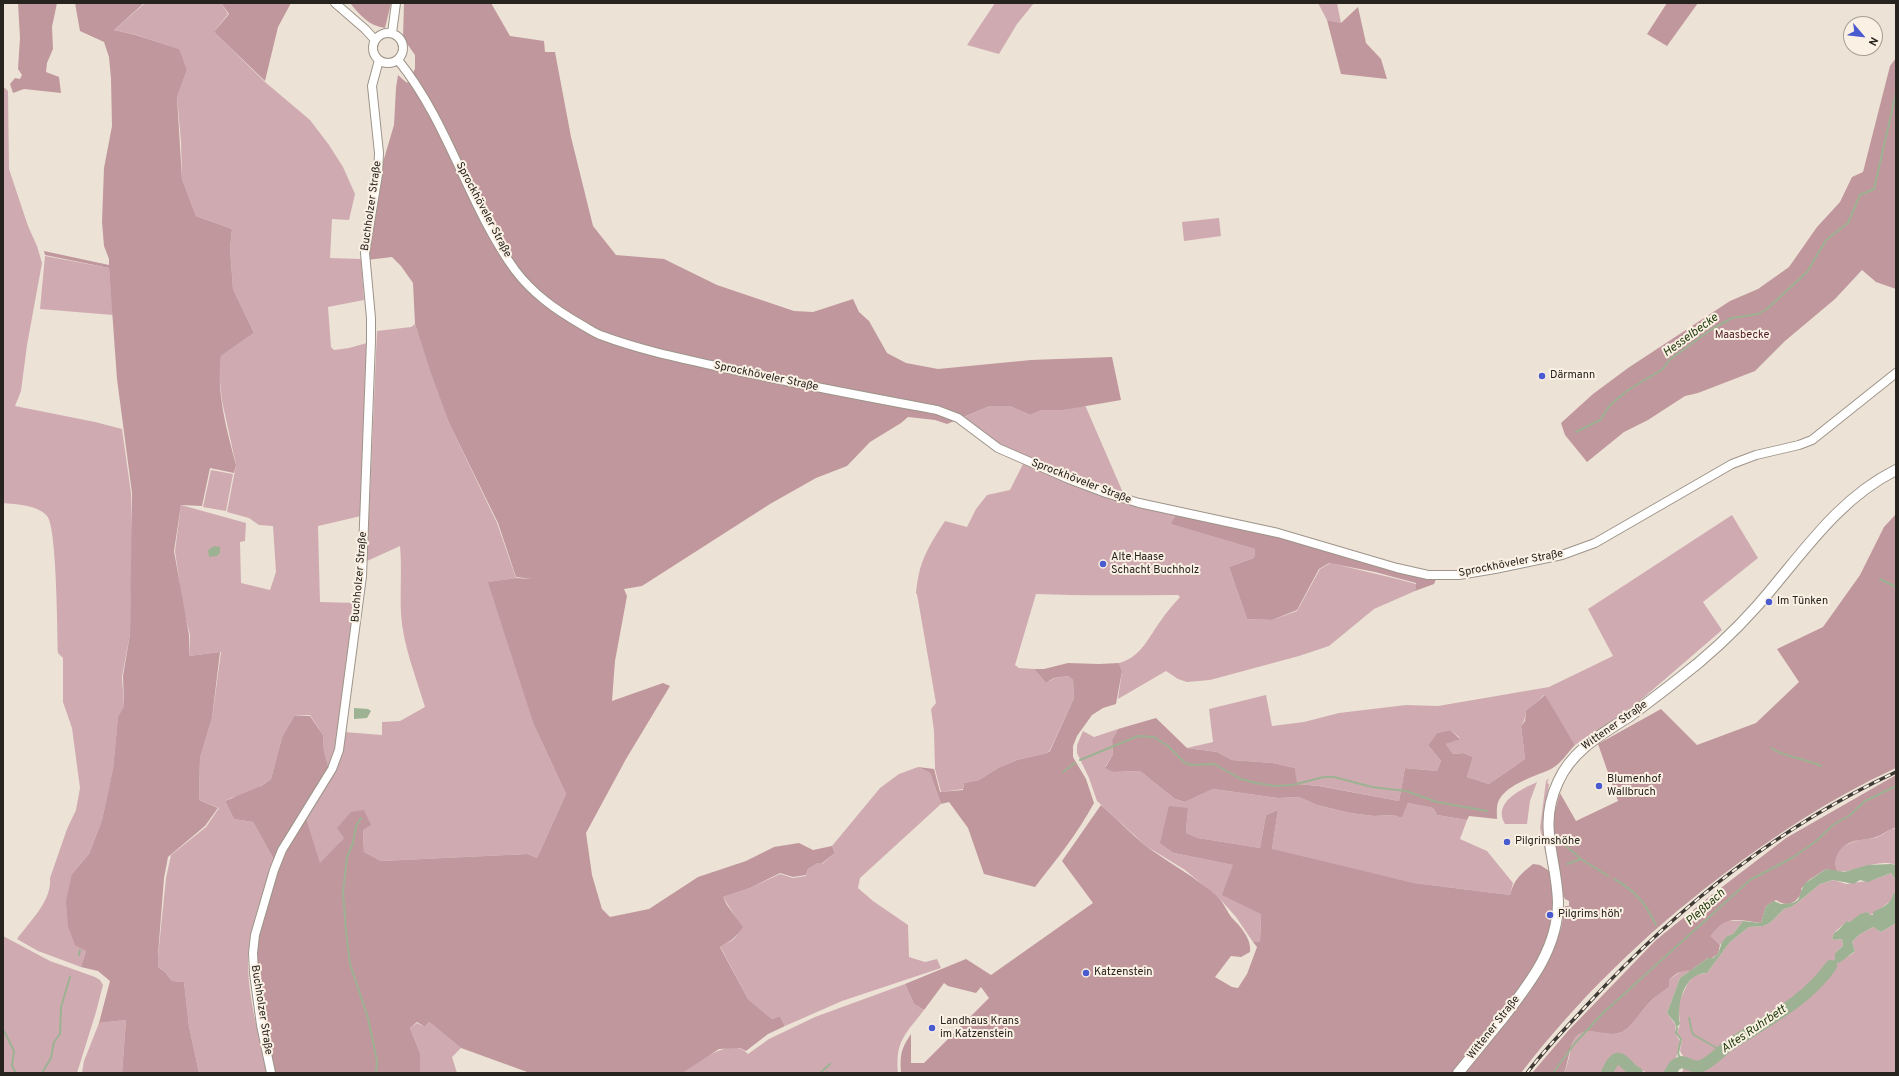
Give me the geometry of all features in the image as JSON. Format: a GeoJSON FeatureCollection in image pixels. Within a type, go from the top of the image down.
{"type":"FeatureCollection","features":[{"type":"Feature","properties":{"kind":"main road","name":"Wittener Straße"},"geometry":{"type":"LineString","coordinates":[[1458,1073],[1534,976],[1551,944],[1557,919],[1558,903],[1550,848],[1548,819],[1553,793],[1566,768],[1580,751],[1655,698],[1720,644],[1759,604],[1838,511],[1864,488],[1896,470]]}},
{"type":"Feature","properties":{"kind":"street"},"geometry":{"type":"LineString","coordinates":[[335,3],[365,29],[375,40]]}},
{"type":"Feature","properties":{"kind":"street"},"geometry":{"type":"LineString","coordinates":[[392,34],[396,3]]}},
{"type":"Feature","properties":{"kind":"street"},"geometry":{"type":"LineString","coordinates":[[382,34],[392,34],[398,37],[402,43],[403,52],[398,60],[390,63],[379,60],[373,50],[375,40],[382,34]]}},
{"type":"Feature","properties":{"kind":"street","name":"Buchholzer Straße"},"geometry":{"type":"LineString","coordinates":[[272,1073],[261,1025],[254,973],[253,953],[255,935],[282,850],[315,798],[336,761],[342,734],[362,576],[371,341],[371,318],[364,253],[378,174],[379,153],[372,86],[379,60]]}},
{"type":"Feature","properties":{"kind":"street","name":"Sprockhöveler Straße"},"geometry":{"type":"LineString","coordinates":[[398,60],[430,106],[468,186],[502,251],[516,271],[532,290],[558,312],[602,336],[656,352],[767,378],[937,410],[958,418],[998,448],[1062,476],[1106,493],[1139,503],[1272,532],[1397,568],[1428,575],[1459,575],[1510,566],[1562,555],[1595,543],[1732,464],[1756,455],[1799,445],[1812,440],[1896,373]]}},
{"type":"Feature","properties":{"kind":"shaded area"},"geometry":{"type":"Polygon","coordinates":[[[145,3],[221,3],[228,14],[214,32],[265,82],[310,120],[343,167],[355,194],[349,220],[332,219],[330,258],[361,259],[364,300],[328,307],[331,347],[334,350],[367,343],[361,516],[318,526],[320,602],[356,603],[336,753],[329,769],[324,753],[323,735],[310,715],[294,716],[282,737],[271,779],[250,792],[225,801],[234,819],[253,822],[273,858],[255,919],[249,944],[248,956],[251,1000],[267,1073],[199,1073],[189,1026],[184,982],[172,981],[165,972],[157,966],[166,878],[171,855],[206,827],[219,808],[199,800],[200,758],[212,718],[221,652],[189,656],[190,635],[183,607],[175,551],[181,505],[246,523],[245,541],[240,542],[241,583],[270,590],[276,572],[273,526],[259,525],[249,518],[227,512],[236,465],[222,401],[219,372],[221,356],[254,333],[233,289],[230,248],[232,229],[196,216],[182,179],[181,142],[177,97],[187,70],[178,49],[137,35],[114,30],[145,3]]]}},
{"type":"Feature","properties":{"kind":"shaded area"},"geometry":{"type":"Polygon","coordinates":[[[995,3],[1034,3],[1017,24],[999,54],[967,45],[995,3]]]}},
{"type":"Feature","properties":{"kind":"shaded area"},"geometry":{"type":"Polygon","coordinates":[[[1318,3],[1337,3],[1341,23],[1327,20],[1318,3]]]}},
{"type":"Feature","properties":{"kind":"shaded area"},"geometry":{"type":"Polygon","coordinates":[[[5,88],[8,91],[9,169],[42,263],[27,345],[21,391],[15,406],[122,429],[131,493],[132,537],[130,634],[122,677],[124,706],[118,718],[113,770],[102,820],[89,854],[72,874],[86,951],[81,967],[38,951],[17,939],[44,903],[48,895],[50,878],[67,829],[76,810],[80,788],[72,728],[63,702],[63,658],[58,653],[55,558],[50,524],[47,516],[38,509],[3,503],[3,89],[5,88]]]}},
{"type":"Feature","properties":{"kind":"shaded area"},"geometry":{"type":"Polygon","coordinates":[[[1219,218],[1221,236],[1184,241],[1182,222],[1219,218]]]}},
{"type":"Feature","properties":{"kind":"shaded area"},"geometry":{"type":"Polygon","coordinates":[[[45,256],[109,268],[113,315],[40,309],[45,256]]]}},
{"type":"Feature","properties":{"kind":"shaded area"},"geometry":{"type":"Polygon","coordinates":[[[415,324],[449,423],[497,523],[516,578],[489,582],[533,723],[566,794],[537,858],[528,854],[381,861],[364,852],[363,830],[344,838],[320,864],[306,817],[332,777],[341,756],[344,732],[382,735],[382,722],[400,721],[425,707],[410,661],[402,626],[400,546],[367,561],[377,331],[411,327],[415,324]]]}},
{"type":"Feature","properties":{"kind":"shaded area"},"geometry":{"type":"Polygon","coordinates":[[[1085,405],[1124,495],[1094,485],[1001,445],[962,418],[990,406],[1010,406],[1030,415],[1042,410],[1063,410],[1085,405]]]}},
{"type":"Feature","properties":{"kind":"shaded area"},"geometry":{"type":"Polygon","coordinates":[[[1023,464],[1103,496],[1176,513],[1172,524],[1255,549],[1254,558],[1229,567],[1247,619],[1272,620],[1297,611],[1320,569],[1330,563],[1416,584],[1415,591],[1374,609],[1329,646],[1299,656],[1210,680],[1187,682],[1178,679],[1166,671],[1118,699],[1122,671],[1119,663],[1134,656],[1139,651],[1149,639],[1166,613],[1180,597],[1178,595],[1036,594],[1015,665],[1019,668],[1034,669],[1046,683],[1055,678],[1068,676],[1073,680],[1074,698],[1050,750],[1047,753],[1017,760],[998,768],[979,780],[964,783],[963,789],[941,792],[935,769],[934,731],[931,709],[936,703],[916,594],[919,573],[933,540],[945,521],[967,527],[976,509],[987,495],[1010,490],[1023,464]]]}},
{"type":"Feature","properties":{"kind":"shaded area"},"geometry":{"type":"Polygon","coordinates":[[[211,470],[233,474],[226,511],[203,507],[211,470]]]}},
{"type":"Feature","properties":{"kind":"shaded area"},"geometry":{"type":"Polygon","coordinates":[[[1732,515],[1758,558],[1703,602],[1722,630],[1635,705],[1575,745],[1544,695],[1526,712],[1521,726],[1525,759],[1489,784],[1467,777],[1473,757],[1463,753],[1453,754],[1446,744],[1460,738],[1450,730],[1437,733],[1428,745],[1441,761],[1437,771],[1405,768],[1399,801],[1320,786],[1296,784],[1295,768],[1273,763],[1232,760],[1217,752],[1187,748],[1213,742],[1209,709],[1266,695],[1272,726],[1304,722],[1339,713],[1406,705],[1438,706],[1549,687],[1613,656],[1588,609],[1732,515]]]}},
{"type":"Feature","properties":{"kind":"shaded area"},"geometry":{"type":"Polygon","coordinates":[[[214,546],[220,547],[220,553],[217,556],[209,557],[208,550],[214,546]]]}},
{"type":"Feature","properties":{"kind":"shaded area"},"geometry":{"type":"Polygon","coordinates":[[[354,708],[368,709],[371,711],[367,718],[354,719],[354,708]]]}},
{"type":"Feature","properties":{"kind":"shaded area"},"geometry":{"type":"Polygon","coordinates":[[[1118,729],[1112,740],[1113,754],[1105,767],[1113,772],[1140,771],[1175,799],[1185,802],[1213,789],[1278,798],[1299,797],[1317,805],[1350,813],[1374,816],[1393,815],[1402,818],[1408,803],[1433,808],[1437,815],[1467,820],[1460,839],[1487,851],[1513,883],[1510,895],[1414,883],[1282,853],[1272,849],[1278,810],[1266,815],[1260,848],[1198,838],[1186,833],[1188,808],[1174,853],[1233,865],[1261,914],[1260,942],[1253,942],[1236,917],[1220,899],[1185,870],[1146,846],[1097,801],[1089,778],[1077,753],[1077,745],[1083,731],[1094,737],[1118,729]]]}},
{"type":"Feature","properties":{"kind":"shaded area"},"geometry":{"type":"Polygon","coordinates":[[[918,767],[930,773],[941,804],[860,878],[858,888],[873,901],[908,925],[909,957],[925,962],[937,959],[941,968],[842,1001],[785,1026],[780,1016],[772,1019],[748,999],[720,946],[733,939],[742,927],[723,897],[750,888],[780,874],[793,878],[806,876],[808,869],[818,863],[822,864],[835,853],[832,846],[880,788],[899,774],[918,767]]]}},
{"type":"Feature","properties":{"kind":"shaded area"},"geometry":{"type":"Polygon","coordinates":[[[1549,778],[1547,783],[1549,784],[1544,818],[1547,860],[1540,828],[1546,781],[1549,778]]]}},
{"type":"Feature","properties":{"kind":"shaded area"},"geometry":{"type":"Polygon","coordinates":[[[1537,782],[1530,801],[1527,824],[1505,824],[1502,816],[1502,809],[1505,803],[1510,797],[1537,782]]]}},
{"type":"Feature","properties":{"kind":"shaded area"},"geometry":{"type":"Polygon","coordinates":[[[1891,829],[1896,829],[1896,865],[1882,863],[1838,872],[1836,868],[1836,859],[1842,848],[1853,842],[1878,837],[1891,829]]]}},
{"type":"Feature","properties":{"kind":"shaded area"},"geometry":{"type":"Polygon","coordinates":[[[1868,865],[1896,865],[1896,880],[1891,873],[1868,882],[1860,880],[1854,884],[1833,880],[1820,884],[1797,903],[1784,909],[1770,923],[1763,926],[1749,927],[1730,942],[1707,973],[1699,974],[1687,984],[1683,991],[1679,1008],[1680,1024],[1676,1028],[1675,1023],[1667,1013],[1680,978],[1708,958],[1713,958],[1718,954],[1722,942],[1727,936],[1733,934],[1743,921],[1761,923],[1766,906],[1774,901],[1781,904],[1793,903],[1798,900],[1804,884],[1826,869],[1844,872],[1868,865]]]}},
{"type":"Feature","properties":{"kind":"shaded area"},"geometry":{"type":"Polygon","coordinates":[[[1891,873],[1896,880],[1896,892],[1893,894],[1892,900],[1873,914],[1870,915],[1868,912],[1850,922],[1847,921],[1834,933],[1832,938],[1834,940],[1842,939],[1843,946],[1835,953],[1835,958],[1831,965],[1834,965],[1855,951],[1852,942],[1860,934],[1873,927],[1881,932],[1896,923],[1896,1073],[1680,1073],[1683,1071],[1681,1058],[1685,1059],[1680,1051],[1682,1039],[1677,1033],[1680,1024],[1678,1004],[1688,983],[1695,975],[1707,973],[1730,942],[1749,927],[1763,926],[1770,923],[1784,909],[1797,903],[1820,884],[1834,880],[1846,884],[1873,880],[1891,873]]]}},
{"type":"Feature","properties":{"kind":"shaded area"},"geometry":{"type":"Polygon","coordinates":[[[1896,892],[1896,923],[1881,932],[1873,927],[1860,934],[1852,942],[1855,951],[1842,961],[1831,966],[1835,958],[1835,953],[1843,946],[1842,939],[1834,940],[1832,938],[1834,933],[1847,921],[1850,922],[1860,914],[1868,912],[1870,915],[1873,915],[1873,912],[1883,907],[1890,901],[1893,894],[1896,892]]]}},
{"type":"Feature","properties":{"kind":"shaded area"},"geometry":{"type":"Polygon","coordinates":[[[1727,920],[1743,921],[1733,934],[1727,936],[1720,945],[1711,936],[1717,926],[1727,920]]]}},
{"type":"Feature","properties":{"kind":"shaded area"},"geometry":{"type":"Polygon","coordinates":[[[3,936],[50,961],[95,977],[100,980],[103,985],[77,1073],[3,1073],[3,936]]]}},
{"type":"Feature","properties":{"kind":"shaded area"},"geometry":{"type":"Polygon","coordinates":[[[1683,970],[1690,971],[1680,978],[1667,1013],[1675,1024],[1676,1035],[1680,1041],[1675,1063],[1668,1073],[1648,1073],[1636,1068],[1634,1069],[1627,1060],[1618,1057],[1607,1063],[1604,1073],[1564,1073],[1574,1040],[1579,1035],[1584,1032],[1612,1034],[1625,1030],[1633,1023],[1650,1002],[1669,987],[1669,980],[1683,970]]]}},
{"type":"Feature","properties":{"kind":"shaded area"},"geometry":{"type":"Polygon","coordinates":[[[905,984],[914,1004],[924,1010],[907,1032],[900,1045],[898,1053],[898,1073],[680,1073],[684,1072],[715,1052],[724,1049],[733,1047],[741,1049],[748,1054],[769,1039],[815,1017],[905,984]]]}},
{"type":"Feature","properties":{"kind":"shaded area"},"geometry":{"type":"Polygon","coordinates":[[[126,1020],[122,1073],[82,1073],[84,1061],[99,1023],[126,1020]]]}},
{"type":"Feature","properties":{"kind":"shaded area"},"geometry":{"type":"Polygon","coordinates":[[[429,1022],[461,1048],[452,1057],[457,1073],[420,1073],[420,1053],[410,1028],[417,1023],[425,1027],[429,1022]]]}},
{"type":"Feature","properties":{"kind":"shaded area"},"geometry":{"type":"Polygon","coordinates":[[[1619,1061],[1627,1065],[1634,1073],[1610,1073],[1619,1061]]]}},
{"type":"Feature","properties":{"kind":"green space"},"geometry":{"type":"Polygon","coordinates":[[[18,3],[57,3],[52,27],[53,49],[47,63],[46,72],[59,77],[61,93],[24,89],[13,93],[10,84],[15,78],[20,79],[22,75],[18,69],[20,38],[18,3]]]}},
{"type":"Feature","properties":{"kind":"green space"},"geometry":{"type":"Polygon","coordinates":[[[75,3],[144,3],[114,30],[136,35],[179,49],[187,70],[177,97],[182,179],[196,216],[232,229],[230,248],[233,289],[254,333],[221,356],[221,398],[236,465],[234,473],[210,468],[202,506],[181,505],[174,551],[189,635],[189,656],[220,652],[212,718],[200,758],[199,800],[218,808],[205,826],[168,857],[164,878],[158,955],[158,967],[165,972],[172,981],[184,982],[189,1026],[199,1073],[122,1073],[126,1020],[99,1023],[110,981],[98,971],[81,967],[86,951],[75,945],[68,926],[66,901],[72,874],[89,854],[102,820],[113,769],[118,717],[124,706],[123,676],[130,634],[132,493],[117,379],[109,268],[45,255],[44,251],[109,265],[109,259],[104,246],[102,222],[104,168],[112,126],[109,57],[104,42],[80,31],[75,3]]]}},
{"type":"Feature","properties":{"kind":"green space"},"geometry":{"type":"Polygon","coordinates":[[[221,3],[291,3],[278,27],[265,81],[214,32],[229,14],[221,3]]]}},
{"type":"Feature","properties":{"kind":"green space"},"geometry":{"type":"Polygon","coordinates":[[[350,3],[391,3],[385,28],[374,25],[361,16],[350,3]]]}},
{"type":"Feature","properties":{"kind":"green space"},"geometry":{"type":"Polygon","coordinates":[[[404,3],[491,3],[510,36],[544,41],[545,52],[555,52],[571,137],[593,226],[616,255],[664,259],[717,285],[794,311],[813,312],[853,299],[859,312],[869,321],[887,353],[906,363],[938,369],[1031,360],[1112,357],[1121,400],[1063,410],[1042,410],[1030,415],[1010,406],[990,406],[947,424],[935,420],[908,417],[870,442],[847,466],[816,478],[770,504],[642,586],[624,589],[627,596],[615,661],[612,701],[663,683],[670,686],[626,759],[586,833],[592,875],[602,909],[610,917],[649,909],[698,877],[746,861],[774,847],[799,843],[813,850],[832,846],[835,853],[821,864],[818,863],[808,869],[806,875],[793,877],[780,873],[750,888],[723,897],[743,927],[735,937],[720,947],[748,999],[772,1019],[780,1016],[785,1026],[768,1034],[746,1051],[740,1048],[719,1049],[684,1072],[530,1073],[461,1048],[429,1022],[425,1027],[417,1022],[410,1028],[420,1053],[420,1073],[275,1073],[256,970],[257,914],[273,858],[253,822],[234,819],[225,801],[261,786],[271,779],[282,737],[294,716],[310,716],[323,735],[324,752],[329,769],[306,817],[320,863],[344,838],[337,828],[351,812],[364,810],[371,825],[363,830],[364,852],[381,861],[528,854],[537,858],[566,794],[533,723],[488,582],[516,578],[532,579],[516,577],[498,523],[449,423],[415,324],[413,283],[401,266],[392,257],[367,260],[383,162],[394,125],[398,75],[407,83],[415,69],[415,55],[403,38],[404,3]]]}},
{"type":"Feature","properties":{"kind":"green space"},"geometry":{"type":"Polygon","coordinates":[[[1667,3],[1698,3],[1667,46],[1647,34],[1667,3]]]}},
{"type":"Feature","properties":{"kind":"green space"},"geometry":{"type":"Polygon","coordinates":[[[1358,7],[1366,43],[1381,59],[1387,79],[1341,74],[1327,20],[1341,23],[1358,7]]]}},
{"type":"Feature","properties":{"kind":"green space","name":"Maasbecke"},"geometry":{"type":"Polygon","coordinates":[[[1896,58],[1896,289],[1876,282],[1862,270],[1835,299],[1785,341],[1755,371],[1698,393],[1685,396],[1648,420],[1624,432],[1587,462],[1565,435],[1561,423],[1593,394],[1628,368],[1730,301],[1758,289],[1789,267],[1817,227],[1840,202],[1852,177],[1863,172],[1890,66],[1896,58]]]}},
{"type":"Feature","properties":{"kind":"green space"},"geometry":{"type":"Polygon","coordinates":[[[1176,514],[1261,532],[1436,579],[1434,584],[1415,591],[1416,583],[1375,572],[1329,563],[1319,569],[1297,610],[1272,620],[1247,619],[1229,567],[1254,558],[1255,549],[1171,524],[1176,514]]]}},
{"type":"Feature","properties":{"kind":"green space"},"geometry":{"type":"Polygon","coordinates":[[[1896,514],[1896,768],[1848,792],[1781,833],[1737,864],[1689,901],[1612,970],[1542,1046],[1521,1073],[1462,1073],[1556,939],[1561,929],[1565,906],[1569,906],[1569,901],[1565,899],[1561,892],[1554,842],[1554,814],[1560,793],[1576,821],[1618,801],[1598,744],[1661,709],[1697,745],[1756,723],[1799,682],[1777,649],[1823,627],[1860,575],[1884,527],[1896,514]]]}},
{"type":"Feature","properties":{"kind":"green space"},"geometry":{"type":"Polygon","coordinates":[[[1068,663],[1119,663],[1122,671],[1116,704],[1103,708],[1092,715],[1077,736],[1073,746],[1073,757],[1086,779],[1094,803],[1074,836],[1035,887],[984,874],[968,828],[949,802],[941,804],[930,773],[918,767],[934,769],[940,792],[963,790],[964,783],[979,780],[998,768],[1017,760],[1050,751],[1074,698],[1073,680],[1068,676],[1054,678],[1046,683],[1034,669],[1044,669],[1068,663]]]}},
{"type":"Feature","properties":{"kind":"green space"},"geometry":{"type":"Polygon","coordinates":[[[1545,695],[1575,745],[1555,767],[1515,785],[1503,794],[1497,805],[1497,819],[1469,816],[1467,820],[1437,815],[1433,808],[1408,803],[1402,818],[1393,815],[1374,816],[1350,813],[1317,805],[1299,797],[1278,798],[1213,789],[1185,802],[1175,799],[1140,771],[1113,772],[1105,768],[1113,754],[1112,740],[1118,729],[1156,718],[1187,748],[1217,752],[1232,760],[1273,763],[1295,768],[1297,784],[1319,786],[1399,801],[1405,768],[1437,771],[1441,761],[1428,745],[1437,733],[1450,730],[1460,739],[1446,744],[1453,754],[1463,753],[1473,757],[1467,777],[1489,784],[1525,759],[1521,726],[1525,721],[1526,711],[1545,695]]]}},
{"type":"Feature","properties":{"kind":"green space"},"geometry":{"type":"Polygon","coordinates":[[[1896,775],[1896,828],[1870,839],[1849,843],[1839,852],[1837,856],[1836,868],[1838,872],[1826,869],[1809,880],[1801,889],[1802,891],[1798,899],[1792,903],[1784,904],[1776,900],[1766,906],[1761,923],[1733,920],[1721,924],[1711,936],[1720,945],[1718,954],[1712,958],[1708,958],[1690,971],[1678,973],[1669,980],[1669,987],[1657,995],[1625,1030],[1612,1034],[1584,1032],[1574,1040],[1572,1044],[1564,1073],[1532,1073],[1568,1031],[1656,940],[1786,838],[1896,775]]]}},
{"type":"Feature","properties":{"kind":"green space"},"geometry":{"type":"Polygon","coordinates":[[[1101,805],[1146,846],[1201,883],[1218,897],[1230,916],[1242,929],[1249,942],[1250,952],[1241,957],[1231,956],[1215,977],[1232,987],[1238,988],[1247,974],[1257,947],[1253,942],[1260,942],[1261,914],[1222,895],[1233,865],[1174,853],[1160,843],[1169,806],[1188,808],[1186,833],[1198,838],[1260,848],[1266,815],[1278,810],[1272,849],[1414,883],[1510,895],[1521,874],[1533,864],[1540,865],[1551,872],[1554,900],[1551,930],[1534,970],[1479,1042],[1453,1073],[901,1073],[902,1052],[911,1034],[911,1063],[924,1063],[989,998],[981,987],[976,993],[948,986],[944,983],[924,1010],[914,1004],[905,984],[966,959],[991,975],[1093,903],[1062,861],[1101,805]]]}},
{"type":"Feature","properties":{"kind":"waterway","name":"Hesselbecke"},"geometry":{"type":"LineString","coordinates":[[1576,432],[1600,420],[1610,405],[1628,390],[1663,369],[1669,360],[1712,329],[1732,318],[1758,314],[1767,309],[1807,272],[1826,240],[1848,223],[1860,195],[1874,189],[1896,93]]}},
{"type":"Feature","properties":{"kind":"waterway"},"geometry":{"type":"LineString","coordinates":[[1880,579],[1896,587]]}},
{"type":"Feature","properties":{"kind":"waterway"},"geometry":{"type":"LineString","coordinates":[[1080,760],[1138,736],[1154,737],[1168,746],[1185,763],[1192,765],[1214,764],[1241,779],[1256,783],[1275,786],[1292,785],[1324,777],[1334,777],[1372,787],[1406,791],[1437,802],[1487,811]]}},
{"type":"Feature","properties":{"kind":"waterway"},"geometry":{"type":"LineString","coordinates":[[1771,748],[1783,754],[1821,766]]}},
{"type":"Feature","properties":{"kind":"waterway"},"geometry":{"type":"LineString","coordinates":[[1063,772],[1075,763]]}},
{"type":"Feature","properties":{"kind":"waterway","name":"Pleßbach"},"geometry":{"type":"LineString","coordinates":[[1553,1073],[1575,1043],[1603,1013],[1750,880],[1792,858],[1815,842],[1833,825],[1850,815],[1865,801],[1896,786]]}},
{"type":"Feature","properties":{"kind":"waterway"},"geometry":{"type":"LineString","coordinates":[[361,818],[356,826],[353,843],[347,857],[343,892],[350,964],[368,1018],[377,1061],[376,1073]]}},
{"type":"Feature","properties":{"kind":"waterway"},"geometry":{"type":"LineString","coordinates":[[1566,846],[1581,859],[1608,876]]}},
{"type":"Feature","properties":{"kind":"waterway"},"geometry":{"type":"LineString","coordinates":[[1567,864],[1581,859]]}},
{"type":"Feature","properties":{"kind":"waterway"},"geometry":{"type":"LineString","coordinates":[[1614,879],[1628,888],[1639,898],[1648,910],[1656,925]]}},
{"type":"Feature","properties":{"kind":"waterway"},"geometry":{"type":"LineString","coordinates":[[79,955],[80,950]]}},
{"type":"Feature","properties":{"kind":"waterway","name":"Altes Ruhrbett"},"geometry":{"type":"LineString","coordinates":[[1670,1073],[1675,1065],[1681,1062],[1698,1067],[1704,1065],[1728,1046],[1797,1001],[1821,979],[1831,966]]}},
{"type":"Feature","properties":{"kind":"waterway"},"geometry":{"type":"LineString","coordinates":[[42,1073],[51,1058],[54,1042],[60,1034],[61,1007],[70,977]]}},
{"type":"Feature","properties":{"kind":"waterway"},"geometry":{"type":"LineString","coordinates":[[1689,1018],[1694,1035],[1722,1051]]}},
{"type":"Feature","properties":{"kind":"waterway"},"geometry":{"type":"LineString","coordinates":[[1677,1028],[1676,1033],[1681,1039],[1678,1053],[1681,1062]]}},
{"type":"Feature","properties":{"kind":"waterway"},"geometry":{"type":"LineString","coordinates":[[3,1029],[14,1051],[12,1066],[16,1073]]}},
{"type":"Feature","properties":{"kind":"waterway","name":"Altes Ruhrbett"},"geometry":{"type":"LineString","coordinates":[[1607,1073],[1611,1064],[1618,1059],[1622,1060],[1637,1073]]}},
{"type":"Feature","properties":{"kind":"waterway"},"geometry":{"type":"LineString","coordinates":[[820,1073],[830,1064]]}},
{"type":"Feature","properties":{"kind":"railway"},"geometry":{"type":"LineString","coordinates":[[1527,1073],[1556,1038],[1621,970],[1656,936],[1730,873],[1810,818],[1852,794],[1896,772]]}},
{"type":"Feature","properties":{"kind":"place","name":"Därmann"},"geometry":{"type":"Point","coordinates":[1542,376]}},
{"type":"Feature","properties":{"kind":"place","name":"Alte Haase Schacht Buchholz"},"geometry":{"type":"Point","coordinates":[1103,564]}},
{"type":"Feature","properties":{"kind":"place","name":"Im Tünken"},"geometry":{"type":"Point","coordinates":[1769,602]}},
{"type":"Feature","properties":{"kind":"place","name":"Blumenhof Wallbruch"},"geometry":{"type":"Point","coordinates":[1599,786]}},
{"type":"Feature","properties":{"kind":"place","name":"Pilgrimshöhe"},"geometry":{"type":"Point","coordinates":[1507,842]}},
{"type":"Feature","properties":{"kind":"place","name":"Pilgrims höh'"},"geometry":{"type":"Point","coordinates":[1550,915]}},
{"type":"Feature","properties":{"kind":"place","name":"Katzenstein"},"geometry":{"type":"Point","coordinates":[1086,973]}},
{"type":"Feature","properties":{"kind":"place","name":"Landhaus Krans im Katzenstein"},"geometry":{"type":"Point","coordinates":[932,1028]}}]}
